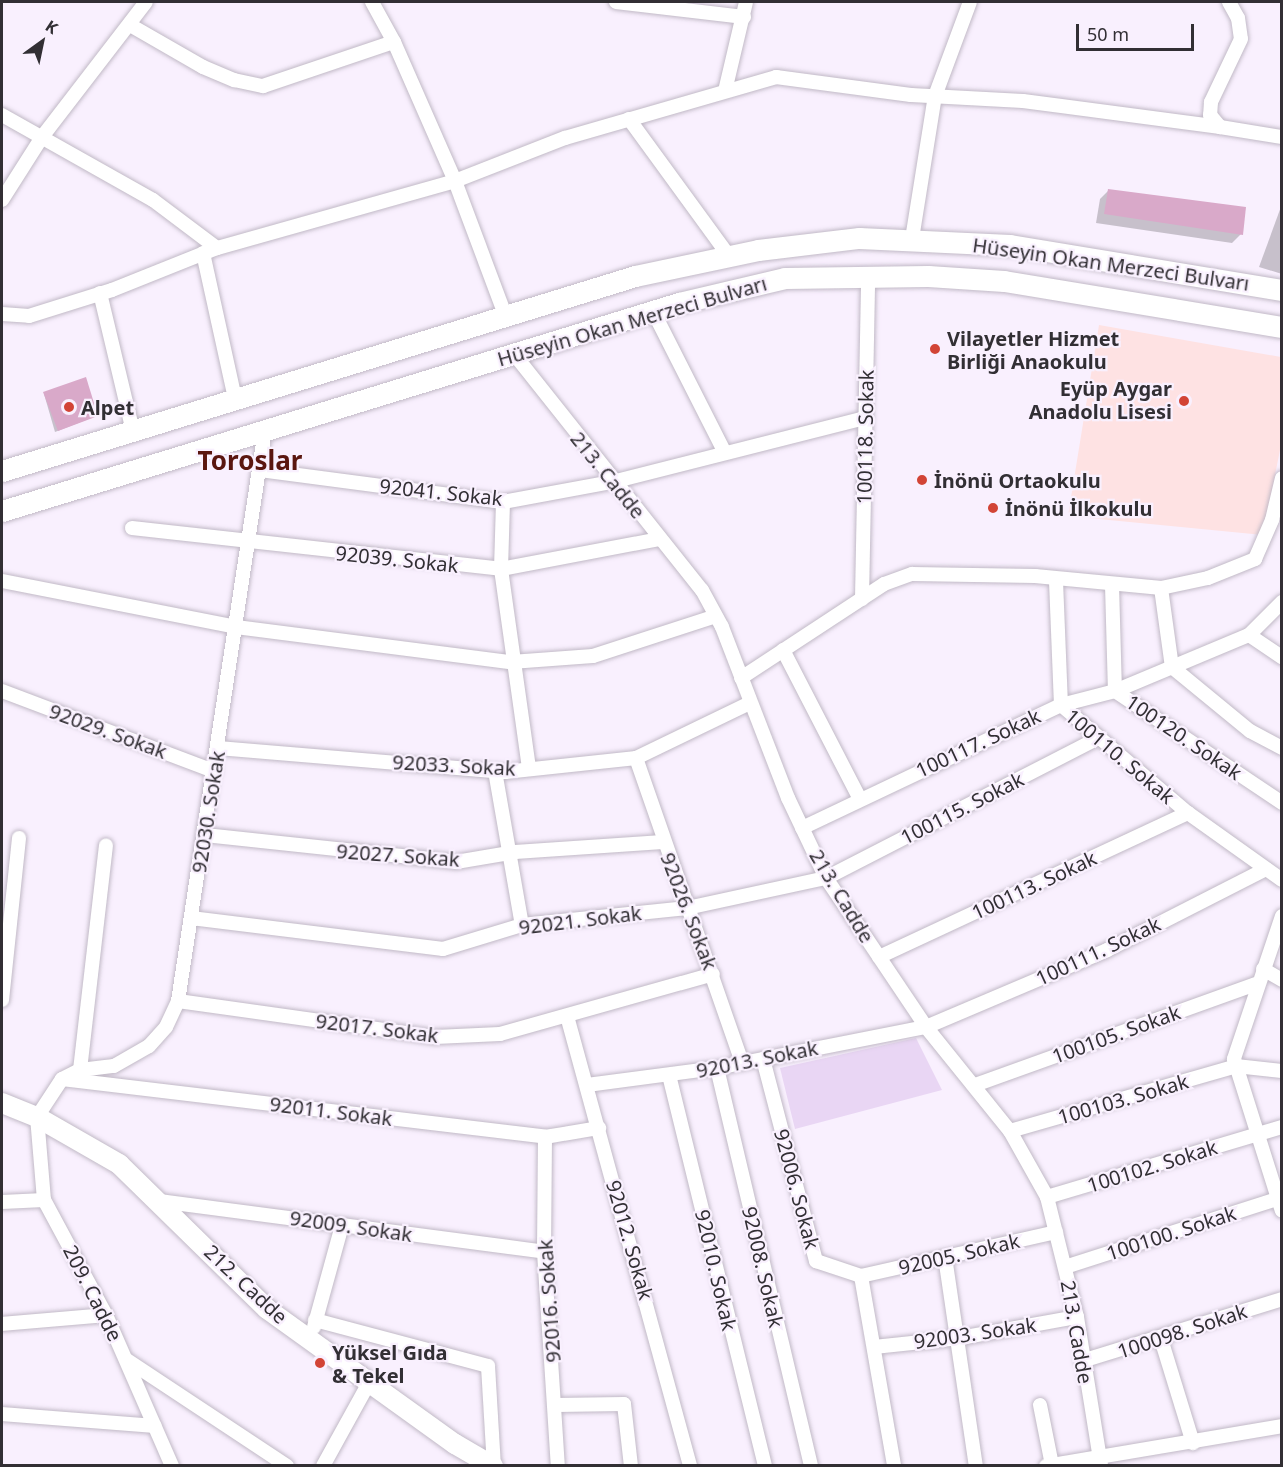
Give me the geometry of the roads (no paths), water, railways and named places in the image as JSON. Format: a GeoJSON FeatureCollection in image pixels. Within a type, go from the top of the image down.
{"type":"FeatureCollection","features":[{"type":"Feature","properties":{"kind":"main road","name":"Hüseyin Okan Merzeci Bulvarı"},"geometry":{"type":"LineString","coordinates":[[2,471],[635,276],[729,256],[859,238],[1010,245],[1281,290]]}},
{"type":"Feature","properties":{"kind":"main road","name":"Hüseyin Okan Merzeci Bulvarı"},"geometry":{"type":"LineString","coordinates":[[2,511],[653,311],[785,278],[868,275],[1004,281],[1281,327]]}},
{"type":"Feature","properties":{"kind":"street"},"geometry":{"type":"LineString","coordinates":[[2,200],[42,137],[146,2]]}},
{"type":"Feature","properties":{"kind":"street"},"geometry":{"type":"LineString","coordinates":[[372,2],[394,42],[455,181],[505,315]]}},
{"type":"Feature","properties":{"kind":"street"},"geometry":{"type":"LineString","coordinates":[[616,2],[744,17]]}},
{"type":"Feature","properties":{"kind":"street"},"geometry":{"type":"LineString","coordinates":[[725,91],[746,2]]}},
{"type":"Feature","properties":{"kind":"street"},"geometry":{"type":"LineString","coordinates":[[912,239],[935,96],[970,2]]}},
{"type":"Feature","properties":{"kind":"street"},"geometry":{"type":"LineString","coordinates":[[1220,127],[1210,114],[1210,102],[1241,39],[1238,18],[1228,2]]}},
{"type":"Feature","properties":{"kind":"street"},"geometry":{"type":"LineString","coordinates":[[130,25],[203,68],[234,81],[263,86],[394,42]]}},
{"type":"Feature","properties":{"kind":"street"},"geometry":{"type":"LineString","coordinates":[[2,314],[29,316],[100,293],[217,248],[455,181],[566,138],[776,77],[935,96],[1023,101],[1281,137]]}},
{"type":"Feature","properties":{"kind":"street"},"geometry":{"type":"LineString","coordinates":[[2,115],[153,200],[217,248]]}},
{"type":"Feature","properties":{"kind":"street"},"geometry":{"type":"LineString","coordinates":[[629,119],[729,256]]}},
{"type":"Feature","properties":{"kind":"street"},"geometry":{"type":"LineString","coordinates":[[203,253],[235,399]]}},
{"type":"Feature","properties":{"kind":"street","name":"100118. Sokak"},"geometry":{"type":"LineString","coordinates":[[862,599],[868,275]]}},
{"type":"Feature","properties":{"kind":"street"},"geometry":{"type":"LineString","coordinates":[[100,293],[133,431]]}},
{"type":"Feature","properties":{"kind":"street"},"geometry":{"type":"LineString","coordinates":[[653,311],[725,453]]}},
{"type":"Feature","properties":{"kind":"street","name":"213. Cadde"},"geometry":{"type":"LineString","coordinates":[[514,354],[612,482],[702,590],[716,616],[802,828],[826,878],[926,1027],[1010,1131],[1047,1197],[1077,1317],[1082,1361],[1100,1462]]}},
{"type":"Feature","properties":{"kind":"street","name":"92041. Sokak"},"geometry":{"type":"LineString","coordinates":[[260,470],[503,502],[612,482],[865,418]]}},
{"type":"Feature","properties":{"kind":"street","name":"92030. Sokak"},"geometry":{"type":"LineString","coordinates":[[62,1078],[80,1070],[114,1066],[149,1046],[166,1027],[178,1001],[265,430]]}},
{"type":"Feature","properties":{"kind":"street"},"geometry":{"type":"LineString","coordinates":[[741,678],[895,578],[912,574],[1035,576],[1056,581],[1161,588],[1208,578],[1255,559],[1272,520],[1281,478]]}},
{"type":"Feature","properties":{"kind":"street"},"geometry":{"type":"LineString","coordinates":[[503,502],[501,569],[511,662],[529,768]]}},
{"type":"Feature","properties":{"kind":"street","name":"92039. Sokak"},"geometry":{"type":"LineString","coordinates":[[132,528],[249,544],[501,569],[660,539]]}},
{"type":"Feature","properties":{"kind":"street"},"geometry":{"type":"LineString","coordinates":[[2,581],[236,627],[511,662],[593,656],[716,616]]}},
{"type":"Feature","properties":{"kind":"street","name":"100110. Sokak"},"geometry":{"type":"LineString","coordinates":[[1056,581],[1061,705],[1188,813],[1281,880]]}},
{"type":"Feature","properties":{"kind":"street","name":"100120. Sokak"},"geometry":{"type":"LineString","coordinates":[[1112,585],[1115,691],[1281,803]]}},
{"type":"Feature","properties":{"kind":"street"},"geometry":{"type":"LineString","coordinates":[[1161,588],[1172,667],[1250,731],[1281,748]]}},
{"type":"Feature","properties":{"kind":"street","name":"100117. Sokak"},"geometry":{"type":"LineString","coordinates":[[802,828],[1061,705],[1115,691],[1249,635],[1281,602]]}},
{"type":"Feature","properties":{"kind":"street"},"geometry":{"type":"LineString","coordinates":[[1249,635],[1281,657]]}},
{"type":"Feature","properties":{"kind":"street"},"geometry":{"type":"LineString","coordinates":[[783,650],[860,800]]}},
{"type":"Feature","properties":{"kind":"street","name":"92029. Sokak"},"geometry":{"type":"LineString","coordinates":[[2,692],[214,771]]}},
{"type":"Feature","properties":{"kind":"street","name":"92033. Sokak"},"geometry":{"type":"LineString","coordinates":[[218,748],[495,771],[636,758],[750,703]]}},
{"type":"Feature","properties":{"kind":"street","name":"100115. Sokak"},"geometry":{"type":"LineString","coordinates":[[826,878],[1098,738]]}},
{"type":"Feature","properties":{"kind":"street","name":"92026. Sokak"},"geometry":{"type":"LineString","coordinates":[[636,758],[663,842],[742,1063]]}},
{"type":"Feature","properties":{"kind":"street"},"geometry":{"type":"LineString","coordinates":[[495,771],[522,925]]}},
{"type":"Feature","properties":{"kind":"street","name":"100113. Sokak"},"geometry":{"type":"LineString","coordinates":[[879,957],[1188,813]]}},
{"type":"Feature","properties":{"kind":"street","name":"92027. Sokak"},"geometry":{"type":"LineString","coordinates":[[205,835],[456,862],[510,853],[663,842]]}},
{"type":"Feature","properties":{"kind":"street"},"geometry":{"type":"LineString","coordinates":[[2,1000],[8,875],[20,838]]}},
{"type":"Feature","properties":{"kind":"street"},"geometry":{"type":"LineString","coordinates":[[80,1070],[106,846]]}},
{"type":"Feature","properties":{"kind":"street","name":"100111. Sokak"},"geometry":{"type":"LineString","coordinates":[[926,1027],[1107,950],[1266,869]]}},
{"type":"Feature","properties":{"kind":"street","name":"92021. Sokak"},"geometry":{"type":"LineString","coordinates":[[191,918],[443,949],[522,925],[687,908],[826,878]]}},
{"type":"Feature","properties":{"kind":"street"},"geometry":{"type":"LineString","coordinates":[[1279,1205],[1234,1059],[1281,915]]}},
{"type":"Feature","properties":{"kind":"street"},"geometry":{"type":"LineString","coordinates":[[1263,969],[1281,980]]}},
{"type":"Feature","properties":{"kind":"street","name":"92017. Sokak"},"geometry":{"type":"LineString","coordinates":[[178,1001],[435,1037],[500,1034],[712,974]]}},
{"type":"Feature","properties":{"kind":"street","name":"100105. Sokak"},"geometry":{"type":"LineString","coordinates":[[975,1085],[1258,983]]}},
{"type":"Feature","properties":{"kind":"street","name":"92012. Sokak"},"geometry":{"type":"LineString","coordinates":[[567,1016],[690,1466]]}},
{"type":"Feature","properties":{"kind":"street","name":"92013. Sokak"},"geometry":{"type":"LineString","coordinates":[[587,1085],[717,1068],[926,1027]]}},
{"type":"Feature","properties":{"kind":"street","name":"92006. Sokak"},"geometry":{"type":"LineString","coordinates":[[763,1059],[816,1261],[861,1276]]}},
{"type":"Feature","properties":{"kind":"street"},"geometry":{"type":"LineString","coordinates":[[1236,1066],[1281,1071]]}},
{"type":"Feature","properties":{"kind":"street","name":"100103. Sokak"},"geometry":{"type":"LineString","coordinates":[[1010,1131],[1236,1066]]}},
{"type":"Feature","properties":{"kind":"street","name":"92008. Sokak"},"geometry":{"type":"LineString","coordinates":[[717,1068],[811,1466]]}},
{"type":"Feature","properties":{"kind":"street","name":"92010. Sokak"},"geometry":{"type":"LineString","coordinates":[[669,1075],[765,1466]]}},
{"type":"Feature","properties":{"kind":"street"},"geometry":{"type":"LineString","coordinates":[[37,1117],[62,1078]]}},
{"type":"Feature","properties":{"kind":"street","name":"92011. Sokak"},"geometry":{"type":"LineString","coordinates":[[62,1078],[544,1137],[599,1128]]}},
{"type":"Feature","properties":{"kind":"street","name":"212. Cadde"},"geometry":{"type":"LineString","coordinates":[[2,1103],[37,1117],[119,1164],[267,1309],[455,1444],[494,1466]]}},
{"type":"Feature","properties":{"kind":"street","name":"209. Cadde"},"geometry":{"type":"LineString","coordinates":[[37,1117],[44,1200],[106,1315],[172,1466]]}},
{"type":"Feature","properties":{"kind":"street","name":"100102. Sokak"},"geometry":{"type":"LineString","coordinates":[[1047,1197],[1281,1127]]}},
{"type":"Feature","properties":{"kind":"street","name":"92016. Sokak"},"geometry":{"type":"LineString","coordinates":[[544,1137],[544,1252],[556,1405],[558,1466]]}},
{"type":"Feature","properties":{"kind":"street"},"geometry":{"type":"LineString","coordinates":[[2,1202],[44,1200]]}},
{"type":"Feature","properties":{"kind":"street","name":"92009. Sokak"},"geometry":{"type":"LineString","coordinates":[[159,1201],[544,1252]]}},
{"type":"Feature","properties":{"kind":"street","name":"100100. Sokak"},"geometry":{"type":"LineString","coordinates":[[1065,1267],[1279,1205]]}},
{"type":"Feature","properties":{"kind":"street"},"geometry":{"type":"LineString","coordinates":[[310,1340],[342,1225]]}},
{"type":"Feature","properties":{"kind":"street","name":"92005. Sokak"},"geometry":{"type":"LineString","coordinates":[[861,1276],[1056,1232]]}},
{"type":"Feature","properties":{"kind":"street"},"geometry":{"type":"LineString","coordinates":[[945,1257],[960,1338],[976,1466]]}},
{"type":"Feature","properties":{"kind":"street"},"geometry":{"type":"LineString","coordinates":[[861,1276],[894,1466]]}},
{"type":"Feature","properties":{"kind":"street","name":"100098. Sokak"},"geometry":{"type":"LineString","coordinates":[[1082,1361],[1281,1299]]}},
{"type":"Feature","properties":{"kind":"street"},"geometry":{"type":"LineString","coordinates":[[2,1324],[106,1315]]}},
{"type":"Feature","properties":{"kind":"street","name":"92003. Sokak"},"geometry":{"type":"LineString","coordinates":[[874,1347],[960,1338],[1077,1317]]}},
{"type":"Feature","properties":{"kind":"street"},"geometry":{"type":"LineString","coordinates":[[315,1320],[488,1366],[494,1466]]}},
{"type":"Feature","properties":{"kind":"street"},"geometry":{"type":"LineString","coordinates":[[1161,1338],[1192,1443]]}},
{"type":"Feature","properties":{"kind":"street"},"geometry":{"type":"LineString","coordinates":[[127,1360],[287,1466]]}},
{"type":"Feature","properties":{"kind":"street"},"geometry":{"type":"LineString","coordinates":[[323,1466],[370,1381]]}},
{"type":"Feature","properties":{"kind":"street"},"geometry":{"type":"LineString","coordinates":[[556,1405],[624,1404],[631,1466]]}},
{"type":"Feature","properties":{"kind":"street"},"geometry":{"type":"LineString","coordinates":[[1040,1405],[1055,1465],[1100,1462],[1281,1426]]}},
{"type":"Feature","properties":{"kind":"street"},"geometry":{"type":"LineString","coordinates":[[2,1414],[155,1426]]}},
{"type":"Feature","properties":{"kind":"street"},"geometry":{"type":"LineString","coordinates":[[455,1444],[479,1466]]}},
{"type":"Feature","properties":{"kind":"place","name":"Vilayetler Hizmet Birliği Anaokulu"},"geometry":{"type":"Point","coordinates":[935,349]}},
{"type":"Feature","properties":{"kind":"place","name":"Eyüp Aygar Anadolu Lisesi"},"geometry":{"type":"Point","coordinates":[1184,401]}},
{"type":"Feature","properties":{"kind":"place","name":"Alpet"},"geometry":{"type":"Point","coordinates":[69,407]}},
{"type":"Feature","properties":{"kind":"place","name":"İnönü Ortaokulu"},"geometry":{"type":"Point","coordinates":[922,480]}},
{"type":"Feature","properties":{"kind":"place","name":"İnönü İlkokulu"},"geometry":{"type":"Point","coordinates":[993,508]}},
{"type":"Feature","properties":{"kind":"place","name":"Yüksel Gıda & Tekel"},"geometry":{"type":"Point","coordinates":[320,1363]}},
{"type":"Feature","properties":{"kind":"district","name":"Toroslar"},"geometry":{"type":"Point","coordinates":[250,461]}}]}
